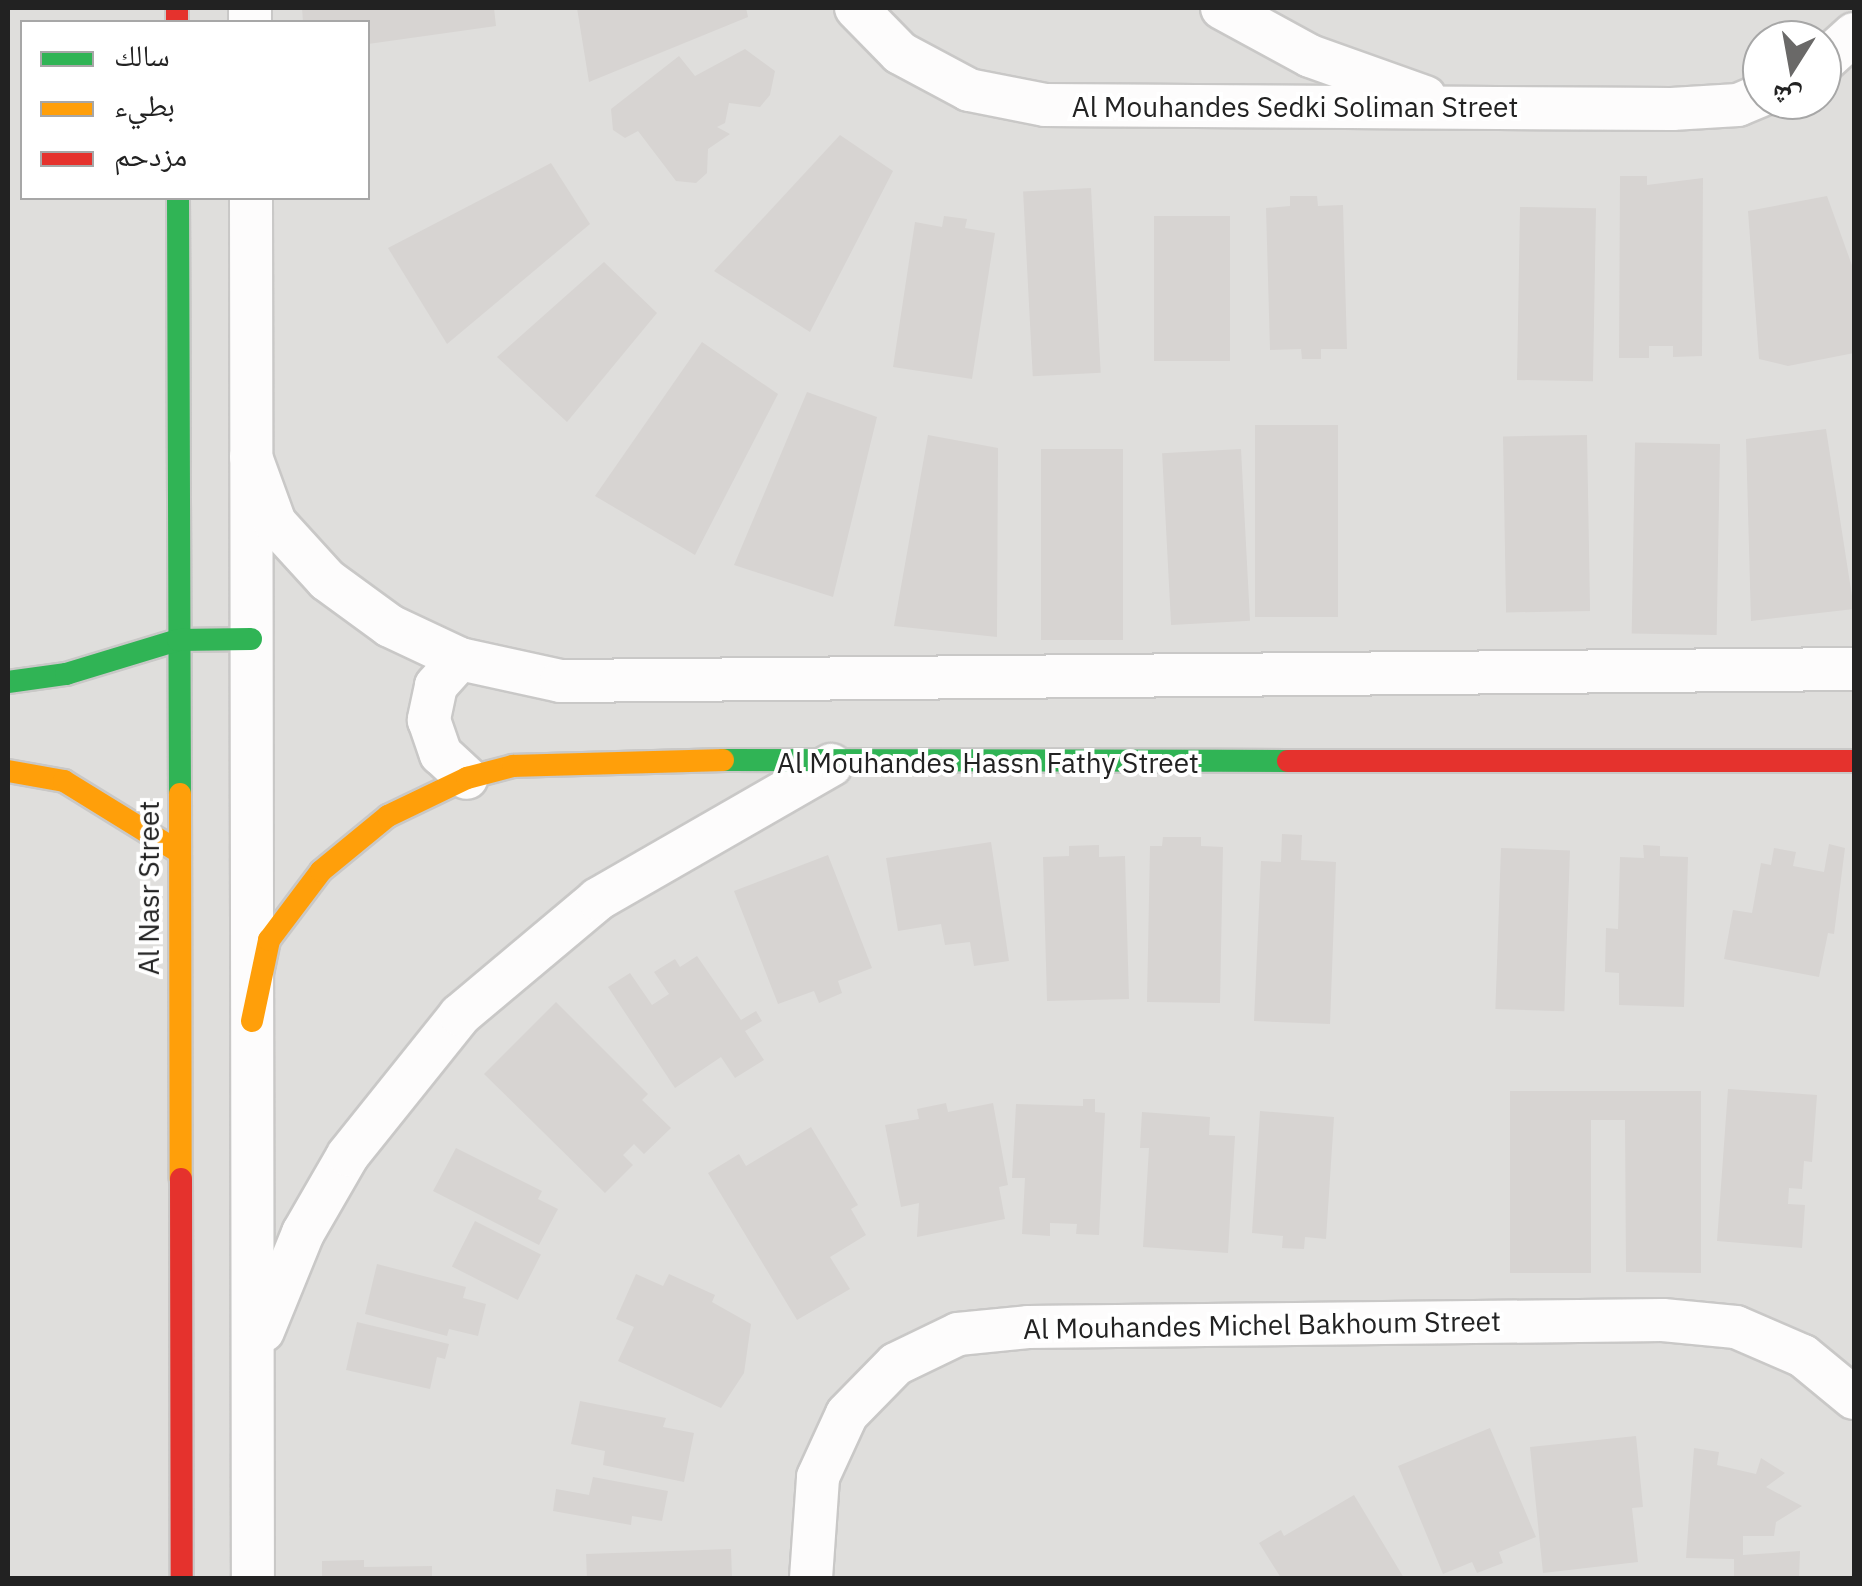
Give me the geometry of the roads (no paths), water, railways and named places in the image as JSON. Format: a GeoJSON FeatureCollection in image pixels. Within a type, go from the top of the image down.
{"type":"FeatureCollection","features":[{"type":"Feature","properties":{"kind":"street","name":"Al Mouhandes Sedki Soliman Street"},"geometry":{"type":"LineString","coordinates":[[856,8],[900,52],[969,90],[1045,106],[1672,110],[1742,103]]}},
{"type":"Feature","properties":{"kind":"street"},"geometry":{"type":"LineString","coordinates":[[1222,8],[1310,56],[1453,107]]}},
{"type":"Feature","properties":{"kind":"street","name":"Al Nasr Street"},"geometry":{"type":"LineString","coordinates":[[178,200],[182,1578]]}},
{"type":"Feature","properties":{"kind":"street"},"geometry":{"type":"LineString","coordinates":[[251,200],[253,1578]]}},
{"type":"Feature","properties":{"kind":"street"},"geometry":{"type":"LineString","coordinates":[[251,458],[275,523],[327,580],[390,626],[460,659],[562,681],[1853,668]]}},
{"type":"Feature","properties":{"kind":"street"},"geometry":{"type":"LineString","coordinates":[[8,682],[66,674],[178,640],[251,639]]}},
{"type":"Feature","properties":{"kind":"street"},"geometry":{"type":"LineString","coordinates":[[460,659],[436,686],[429,720],[441,754],[467,778]]}},
{"type":"Feature","properties":{"kind":"street","name":"Al Mouhandes Hassn Fathy Street"},"geometry":{"type":"LineString","coordinates":[[252,1021],[269,940],[321,871],[388,816],[467,778],[561,760],[830,764],[1854,761]]}},
{"type":"Feature","properties":{"kind":"street"},"geometry":{"type":"LineString","coordinates":[[252,1400],[265,1315],[303,1233],[358,1140],[460,1014],[598,898],[830,764]]}},
{"type":"Feature","properties":{"kind":"street"},"geometry":{"type":"LineString","coordinates":[[8,770],[64,781],[179,852]]}},
{"type":"Feature","properties":{"kind":"street","name":"Al Mouhandes Michel Bakhoum Street"},"geometry":{"type":"LineString","coordinates":[[811,1578],[818,1477],[847,1414],[896,1364],[958,1334],[1028,1328],[1662,1320],[1736,1327],[1803,1356],[1854,1398]]}}]}
